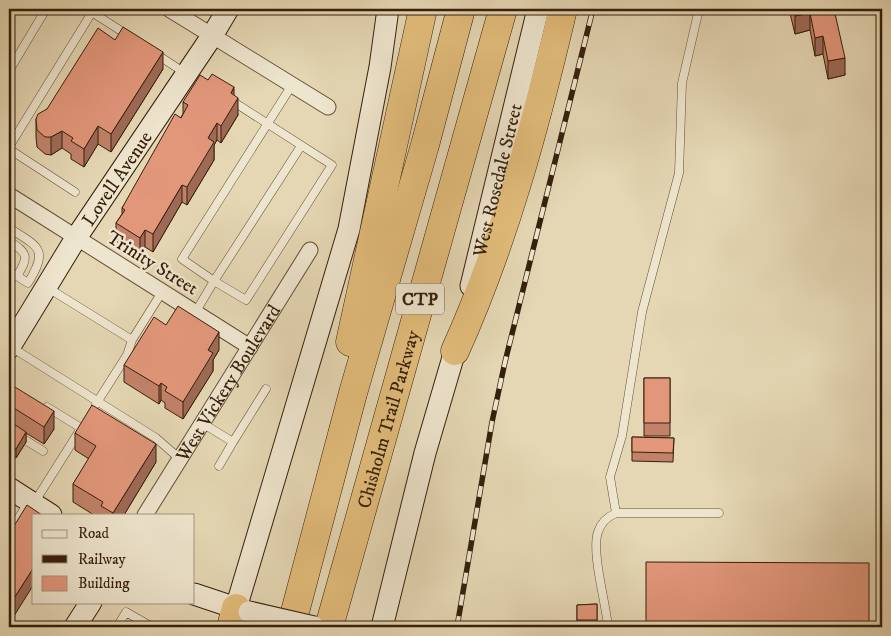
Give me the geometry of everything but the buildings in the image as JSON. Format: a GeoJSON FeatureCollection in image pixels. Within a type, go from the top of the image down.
{"type":"FeatureCollection","features":[{"type":"Feature","properties":{"kind":"highway"},"geometry":{"type":"LineString","coordinates":[[319,517],[339,393],[423,9]]}},
{"type":"Feature","properties":{"kind":"highway","name":"Chisholm Trail Parkway"},"geometry":{"type":"LineString","coordinates":[[291,627],[319,517],[425,145],[460,9]]}},
{"type":"Feature","properties":{"kind":"highway","name":"Chisholm Trail Parkway"},"geometry":{"type":"LineString","coordinates":[[329,627],[503,9]]}},
{"type":"Feature","properties":{"kind":"highway"},"geometry":{"type":"LineString","coordinates":[[455,351],[475,307],[516,185],[563,9]]}},
{"type":"Feature","properties":{"kind":"main road","name":"Lovell Avenue"},"geometry":{"type":"LineString","coordinates":[[9,347],[39,288],[76,238],[185,73],[212,36],[228,9]]}},
{"type":"Feature","properties":{"kind":"main road"},"geometry":{"type":"LineString","coordinates":[[212,36],[235,9]]}},
{"type":"Feature","properties":{"kind":"main road"},"geometry":{"type":"LineString","coordinates":[[239,616],[349,229],[380,67],[388,9]]}},
{"type":"Feature","properties":{"kind":"main road","name":"West Rosedale Street"},"geometry":{"type":"LineString","coordinates":[[455,351],[538,9]]}},
{"type":"Feature","properties":{"kind":"main road"},"geometry":{"type":"LineString","coordinates":[[382,627],[425,453],[455,351]]}},
{"type":"Feature","properties":{"kind":"main road"},"geometry":{"type":"LineString","coordinates":[[9,488],[38,506]]}},
{"type":"Feature","properties":{"kind":"main road"},"geometry":{"type":"LineString","coordinates":[[195,594],[239,616],[314,627]]}},
{"type":"Feature","properties":{"kind":"main road"},"geometry":{"type":"LineString","coordinates":[[75,627],[90,604]]}},
{"type":"Feature","properties":{"kind":"street"},"geometry":{"type":"LineString","coordinates":[[169,9],[328,107]]}},
{"type":"Feature","properties":{"kind":"street","name":"Trinity Street"},"geometry":{"type":"LineString","coordinates":[[9,195],[250,347]]}},
{"type":"Feature","properties":{"kind":"street","name":"West Vickery Boulevard"},"geometry":{"type":"LineString","coordinates":[[146,514],[310,250]]}},
{"type":"Feature","properties":{"kind":"lane"},"geometry":{"type":"LineString","coordinates":[[9,71],[46,9]]}},
{"type":"Feature","properties":{"kind":"lane"},"geometry":{"type":"LineString","coordinates":[[616,512],[610,477],[622,436],[646,297],[679,172],[682,82],[700,9]]}},
{"type":"Feature","properties":{"kind":"lane"},"geometry":{"type":"LineString","coordinates":[[75,192],[9,148],[91,10],[133,39]]}},
{"type":"Feature","properties":{"kind":"lane"},"geometry":{"type":"LineString","coordinates":[[149,50],[185,73]]}},
{"type":"Feature","properties":{"kind":"lane"},"geometry":{"type":"LineString","coordinates":[[219,92],[268,123],[301,146],[332,165],[246,300],[182,260],[268,123],[292,85]]}},
{"type":"Feature","properties":{"kind":"lane"},"geometry":{"type":"LineString","coordinates":[[195,313],[301,146]]}},
{"type":"Feature","properties":{"kind":"lane"},"geometry":{"type":"LineString","coordinates":[[9,228],[33,243],[40,254],[39,288]]}},
{"type":"Feature","properties":{"kind":"lane"},"geometry":{"type":"LineString","coordinates":[[9,241],[21,248],[26,257],[25,264],[17,276]]}},
{"type":"Feature","properties":{"kind":"lane"},"geometry":{"type":"LineString","coordinates":[[9,271],[132,340]]}},
{"type":"Feature","properties":{"kind":"lane"},"geometry":{"type":"LineString","coordinates":[[9,533],[38,506],[85,422],[127,356],[132,340],[162,292]]}},
{"type":"Feature","properties":{"kind":"lane"},"geometry":{"type":"LineString","coordinates":[[9,347],[156,438],[180,459]]}},
{"type":"Feature","properties":{"kind":"lane"},"geometry":{"type":"LineString","coordinates":[[219,466],[266,388]]}},
{"type":"Feature","properties":{"kind":"lane"},"geometry":{"type":"LineString","coordinates":[[41,403],[85,422]]}},
{"type":"Feature","properties":{"kind":"lane"},"geometry":{"type":"LineString","coordinates":[[202,423],[233,442]]}},
{"type":"Feature","properties":{"kind":"lane"},"geometry":{"type":"LineString","coordinates":[[9,430],[43,451]]}},
{"type":"Feature","properties":{"kind":"lane"},"geometry":{"type":"LineString","coordinates":[[608,627],[596,542],[600,527],[607,518],[616,512],[719,514]]}},
{"type":"Feature","properties":{"kind":"lane"},"geometry":{"type":"LineString","coordinates":[[117,627],[126,612],[152,627]]}},
{"type":"Feature","properties":{"kind":"railway"},"geometry":{"type":"LineString","coordinates":[[457,627],[492,422],[505,362],[593,9]]}}]}
